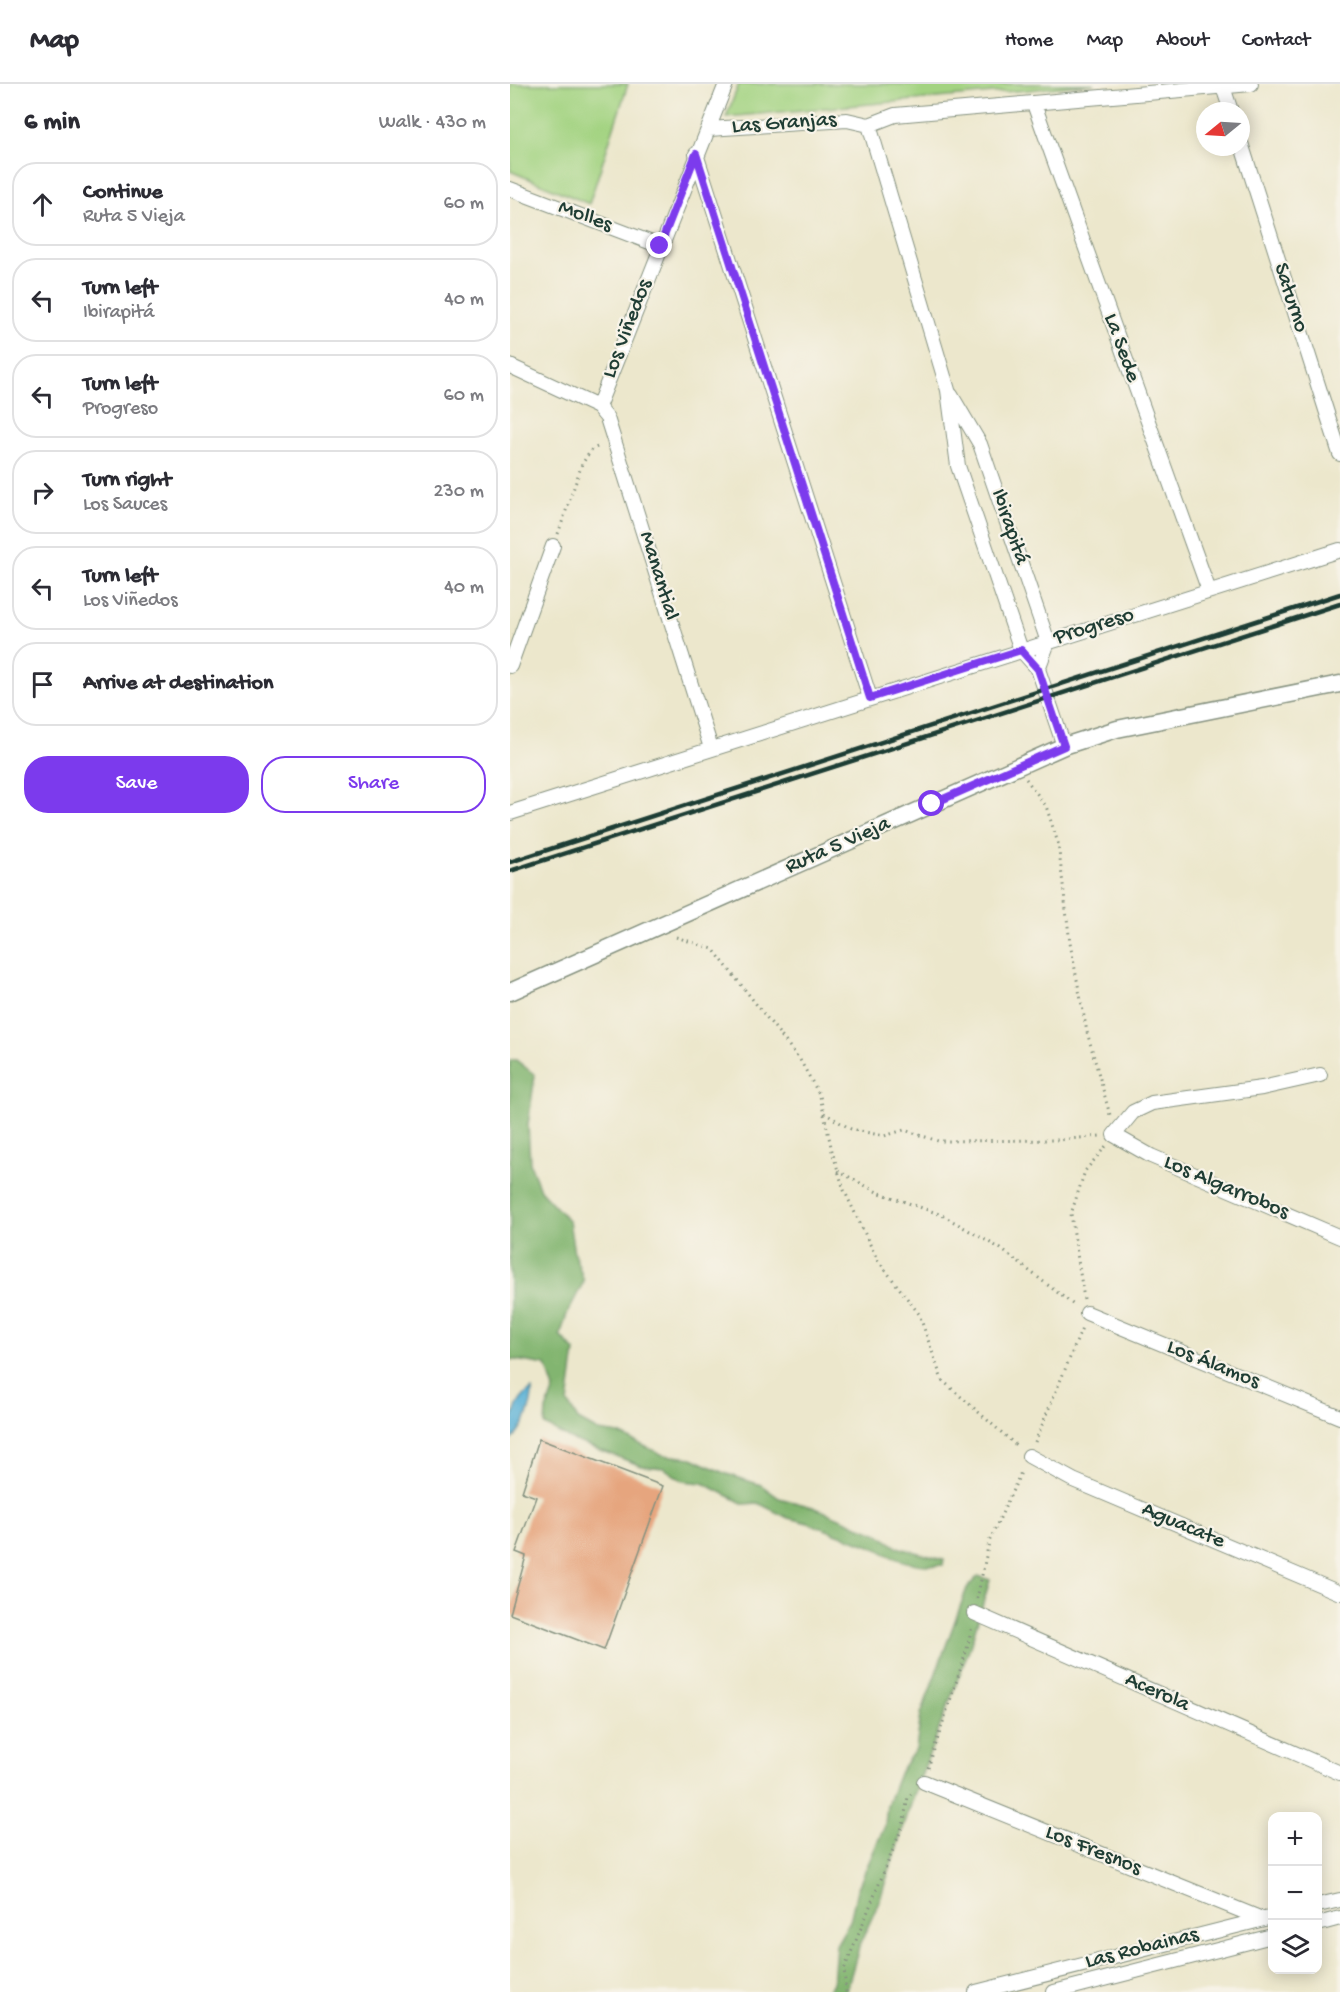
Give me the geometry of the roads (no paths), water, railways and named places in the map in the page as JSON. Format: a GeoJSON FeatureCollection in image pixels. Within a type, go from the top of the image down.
{"type":"FeatureCollection","features":[{"type":"Feature","properties":{"kind":"street","name":"Los Viñedos"},"geometry":{"type":"LineString","coordinates":[[598,407],[696,154],[709,129],[726,84]]}},
{"type":"Feature","properties":{"kind":"street","name":"Las Granjas"},"geometry":{"type":"LineString","coordinates":[[709,129],[847,120],[869,125],[895,115],[1251,84]]}},
{"type":"Feature","properties":{"kind":"street"},"geometry":{"type":"LineString","coordinates":[[1223,87],[1228,102]]}},
{"type":"Feature","properties":{"kind":"street","name":"La Sede"},"geometry":{"type":"LineString","coordinates":[[1034,104],[1209,591]]}},
{"type":"Feature","properties":{"kind":"street","name":"Ibirapitá"},"geometry":{"type":"LineString","coordinates":[[869,125],[948,390],[958,466],[1021,650],[1038,669],[1064,746]]}},
{"type":"Feature","properties":{"kind":"street"},"geometry":{"type":"LineString","coordinates":[[696,154],[870,698]]}},
{"type":"Feature","properties":{"kind":"street","name":"Saturno"},"geometry":{"type":"LineString","coordinates":[[1245,156],[1340,454]]}},
{"type":"Feature","properties":{"kind":"street","name":"Molles"},"geometry":{"type":"LineString","coordinates":[[510,189],[660,246]]}},
{"type":"Feature","properties":{"kind":"street"},"geometry":{"type":"LineString","coordinates":[[510,366],[598,407]]}},
{"type":"Feature","properties":{"kind":"street","name":"Ibirapitá"},"geometry":{"type":"LineString","coordinates":[[948,390],[980,444],[1048,642]]}},
{"type":"Feature","properties":{"kind":"street","name":"Manantial"},"geometry":{"type":"LineString","coordinates":[[598,407],[607,418],[616,440],[711,748]]}},
{"type":"Feature","properties":{"kind":"street"},"geometry":{"type":"LineString","coordinates":[[510,666],[554,546]]}},
{"type":"Feature","properties":{"kind":"street","name":"Progreso"},"geometry":{"type":"LineString","coordinates":[[510,813],[1340,550]]}},
{"type":"Feature","properties":{"kind":"street"},"geometry":{"type":"LineString","coordinates":[[1038,669],[1048,642]]}},
{"type":"Feature","properties":{"kind":"street","name":"Ruta 5 Vieja"},"geometry":{"type":"LineString","coordinates":[[510,992],[1064,746],[1117,729],[1340,684]]}},
{"type":"Feature","properties":{"kind":"street","name":"Los Algarrobos"},"geometry":{"type":"LineString","coordinates":[[1320,1075],[1262,1088],[1152,1103],[1133,1112],[1114,1135],[1151,1156],[1340,1237]]}},
{"type":"Feature","properties":{"kind":"street","name":"Los Álamos"},"geometry":{"type":"LineString","coordinates":[[1087,1313],[1340,1417]]}},
{"type":"Feature","properties":{"kind":"street","name":"Aguacate"},"geometry":{"type":"LineString","coordinates":[[1029,1456],[1073,1480],[1340,1593]]}},
{"type":"Feature","properties":{"kind":"street","name":"Acerola"},"geometry":{"type":"LineString","coordinates":[[975,1613],[1340,1773]]}},
{"type":"Feature","properties":{"kind":"street","name":"Los Fresnos"},"geometry":{"type":"LineString","coordinates":[[924,1782],[1267,1918]]}},
{"type":"Feature","properties":{"kind":"street"},"geometry":{"type":"LineString","coordinates":[[1322,1904],[1340,1900]]}},
{"type":"Feature","properties":{"kind":"street","name":"Las Robainas"},"geometry":{"type":"LineString","coordinates":[[976,1992],[1267,1918]]}},
{"type":"Feature","properties":{"kind":"street"},"geometry":{"type":"LineString","coordinates":[[1322,1923],[1340,1918]]}},
{"type":"Feature","properties":{"kind":"street","name":"Las Robainas"},"geometry":{"type":"LineString","coordinates":[[1054,1992],[1268,1937]]}},
{"type":"Feature","properties":{"kind":"street"},"geometry":{"type":"LineString","coordinates":[[1043,1974],[1049,1992]]}},
{"type":"Feature","properties":{"kind":"water"},"geometry":{"type":"Polygon","coordinates":[[[532,1389],[526,1417],[510,1442],[514,1412],[521,1399],[532,1389]]]}},
{"type":"Feature","properties":{"kind":"railway"},"geometry":{"type":"LineString","coordinates":[[510,862],[1340,594]]}},
{"type":"Feature","properties":{"kind":"railway"},"geometry":{"type":"LineString","coordinates":[[510,871],[1340,604]]}}]}
